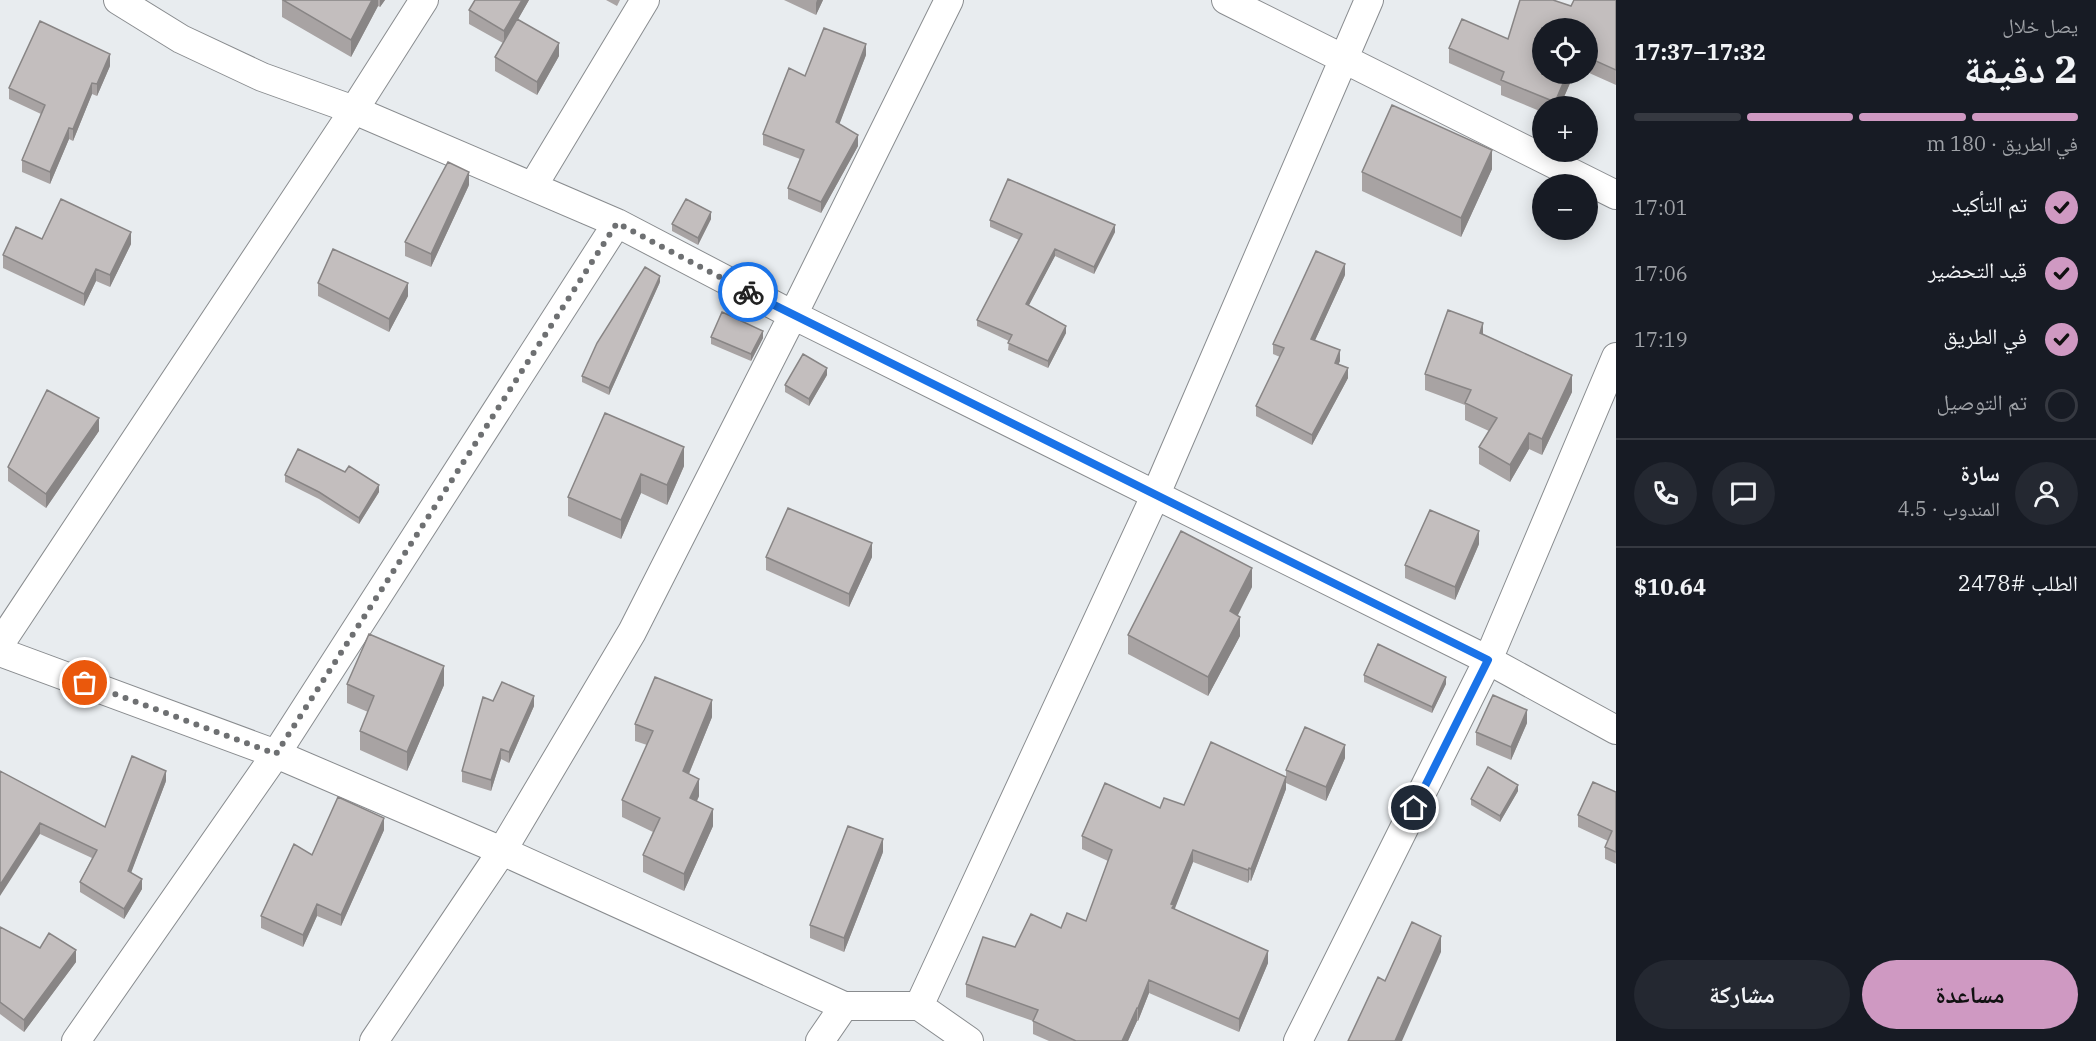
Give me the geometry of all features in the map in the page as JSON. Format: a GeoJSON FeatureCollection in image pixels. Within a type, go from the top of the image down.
{"type":"FeatureCollection","features":[{"type":"Feature","properties":{"kind":"street"},"geometry":{"type":"LineString","coordinates":[[118,0],[181,39],[262,77],[354,110],[617,223],[793,315],[1488,660],[1616,730]]}},
{"type":"Feature","properties":{"kind":"street"},"geometry":{"type":"LineString","coordinates":[[0,644],[354,110],[424,0]]}},
{"type":"Feature","properties":{"kind":"street"},"geometry":{"type":"LineString","coordinates":[[533,186],[645,0]]}},
{"type":"Feature","properties":{"kind":"street"},"geometry":{"type":"LineString","coordinates":[[374,1041],[502,851],[632,632],[949,0]]}},
{"type":"Feature","properties":{"kind":"street"},"geometry":{"type":"LineString","coordinates":[[1226,0],[1616,195]]}},
{"type":"Feature","properties":{"kind":"street"},"geometry":{"type":"LineString","coordinates":[[919,1006],[1156,494],[1369,0]]}},
{"type":"Feature","properties":{"kind":"street"},"geometry":{"type":"LineString","coordinates":[[76,1041],[276,754],[617,223]]}},
{"type":"Feature","properties":{"kind":"street"},"geometry":{"type":"LineString","coordinates":[[1298,1041],[1488,660],[1616,357]]}},
{"type":"Feature","properties":{"kind":"street"},"geometry":{"type":"LineString","coordinates":[[0,652],[276,754],[502,851],[844,1006],[919,1006],[969,1041]]}},
{"type":"Feature","properties":{"kind":"street"},"geometry":{"type":"LineString","coordinates":[[820,1041],[844,1006]]}},
{"type":"Feature","properties":{"kind":"building"},"geometry":{"type":"Polygon","coordinates":[[[283,0],[372,0],[351,40],[283,0]]]}},
{"type":"Feature","properties":{"kind":"building"},"geometry":{"type":"Polygon","coordinates":[[[475,0],[522,0],[504,31],[469,10],[475,0]]]}},
{"type":"Feature","properties":{"kind":"building"},"geometry":{"type":"Polygon","coordinates":[[[1520,0],[1553,0],[1571,6],[1574,0],[1616,0],[1616,70],[1598,62],[1598,18],[1532,18],[1532,84],[1563,84],[1558,96],[1540,96],[1501,80],[1504,72],[1449,48],[1462,19],[1508,39],[1520,0]]]}},
{"type":"Feature","properties":{"kind":"building"},"geometry":{"type":"Polygon","coordinates":[[[517,19],[559,43],[537,82],[495,57],[517,19]]]}},
{"type":"Feature","properties":{"kind":"building"},"geometry":{"type":"Polygon","coordinates":[[[40,21],[110,54],[97,84],[92,83],[73,129],[69,128],[50,172],[22,160],[45,105],[9,88],[40,21]]]}},
{"type":"Feature","properties":{"kind":"building"},"geometry":{"type":"Polygon","coordinates":[[[824,28],[866,44],[836,122],[858,135],[821,202],[788,188],[804,150],[763,134],[789,68],[805,76],[824,28]]]}},
{"type":"Feature","properties":{"kind":"building"},"geometry":{"type":"Polygon","coordinates":[[[1392,105],[1492,150],[1461,218],[1362,172],[1392,105]]]}},
{"type":"Feature","properties":{"kind":"building"},"geometry":{"type":"Polygon","coordinates":[[[448,162],[469,172],[431,254],[405,242],[448,162]]]}},
{"type":"Feature","properties":{"kind":"building"},"geometry":{"type":"Polygon","coordinates":[[[1008,179],[1115,225],[1094,267],[1055,249],[1026,304],[1066,326],[1048,361],[1008,343],[1012,335],[977,320],[1022,234],[990,220],[1008,179]]]}},
{"type":"Feature","properties":{"kind":"building"},"geometry":{"type":"Polygon","coordinates":[[[61,199],[131,232],[110,275],[96,269],[84,294],[3,255],[16,227],[42,239],[61,199]]]}},
{"type":"Feature","properties":{"kind":"building"},"geometry":{"type":"Polygon","coordinates":[[[686,199],[711,212],[698,238],[672,224],[686,199]]]}},
{"type":"Feature","properties":{"kind":"building"},"geometry":{"type":"Polygon","coordinates":[[[333,249],[408,283],[389,319],[318,283],[333,249]]]}},
{"type":"Feature","properties":{"kind":"building"},"geometry":{"type":"Polygon","coordinates":[[[1316,251],[1345,264],[1311,339],[1340,350],[1335,363],[1348,368],[1312,435],[1256,406],[1284,348],[1273,344],[1316,251]]]}},
{"type":"Feature","properties":{"kind":"building"},"geometry":{"type":"Polygon","coordinates":[[[645,267],[660,276],[609,388],[582,376],[597,343],[645,267]]]}},
{"type":"Feature","properties":{"kind":"building"},"geometry":{"type":"Polygon","coordinates":[[[1448,310],[1483,323],[1480,333],[1572,375],[1542,439],[1529,433],[1510,465],[1479,447],[1497,418],[1465,403],[1471,390],[1425,374],[1448,310]]]}},
{"type":"Feature","properties":{"kind":"building"},"geometry":{"type":"Polygon","coordinates":[[[722,312],[763,331],[751,354],[711,337],[722,312]]]}},
{"type":"Feature","properties":{"kind":"building"},"geometry":{"type":"Polygon","coordinates":[[[803,354],[827,368],[809,399],[785,385],[803,354]]]}},
{"type":"Feature","properties":{"kind":"building"},"geometry":{"type":"Polygon","coordinates":[[[47,390],[99,418],[46,494],[8,467],[47,390]]]}},
{"type":"Feature","properties":{"kind":"building"},"geometry":{"type":"Polygon","coordinates":[[[605,413],[684,447],[667,485],[641,474],[621,520],[568,497],[605,413]]]}},
{"type":"Feature","properties":{"kind":"building"},"geometry":{"type":"Polygon","coordinates":[[[298,449],[345,472],[349,466],[379,485],[359,518],[319,492],[285,475],[298,449]]]}},
{"type":"Feature","properties":{"kind":"building"},"geometry":{"type":"Polygon","coordinates":[[[788,508],[872,543],[849,594],[766,557],[788,508]]]}},
{"type":"Feature","properties":{"kind":"building"},"geometry":{"type":"Polygon","coordinates":[[[1430,510],[1479,531],[1455,587],[1405,565],[1430,510]]]}},
{"type":"Feature","properties":{"kind":"building"},"geometry":{"type":"Polygon","coordinates":[[[1181,531],[1252,568],[1230,611],[1240,617],[1208,677],[1128,635],[1181,531]]]}},
{"type":"Feature","properties":{"kind":"building"},"geometry":{"type":"Polygon","coordinates":[[[369,634],[444,666],[407,752],[360,731],[374,696],[347,684],[369,634]]]}},
{"type":"Feature","properties":{"kind":"building"},"geometry":{"type":"Polygon","coordinates":[[[1378,644],[1446,677],[1432,707],[1364,675],[1378,644]]]}},
{"type":"Feature","properties":{"kind":"building"},"geometry":{"type":"Polygon","coordinates":[[[655,677],[712,700],[683,771],[699,779],[690,798],[713,809],[684,874],[643,855],[660,818],[622,800],[653,731],[635,724],[655,677]]]}},
{"type":"Feature","properties":{"kind":"building"},"geometry":{"type":"Polygon","coordinates":[[[502,682],[534,696],[509,752],[501,749],[491,780],[462,771],[483,697],[493,701],[502,682]]]}},
{"type":"Feature","properties":{"kind":"building"},"geometry":{"type":"Polygon","coordinates":[[[1493,695],[1527,710],[1511,747],[1476,732],[1493,695]]]}},
{"type":"Feature","properties":{"kind":"building"},"geometry":{"type":"Polygon","coordinates":[[[1305,727],[1345,745],[1326,787],[1286,770],[1305,727]]]}},
{"type":"Feature","properties":{"kind":"building"},"geometry":{"type":"Polygon","coordinates":[[[1211,742],[1286,777],[1251,869],[1248,870],[1193,850],[1171,904],[1174,905],[1172,908],[1268,951],[1239,1019],[1149,980],[1122,1041],[1076,1041],[1033,1021],[1038,1010],[966,984],[983,937],[1015,947],[1031,914],[1061,928],[1067,913],[1086,921],[1112,850],[1082,836],[1105,783],[1160,808],[1164,798],[1184,805],[1211,742]]]}},
{"type":"Feature","properties":{"kind":"building"},"geometry":{"type":"Polygon","coordinates":[[[132,756],[166,771],[128,871],[142,879],[124,909],[80,882],[97,850],[40,823],[0,885],[0,771],[105,827],[132,756]]]}},
{"type":"Feature","properties":{"kind":"building"},"geometry":{"type":"Polygon","coordinates":[[[1488,767],[1518,785],[1500,816],[1471,799],[1488,767]]]}},
{"type":"Feature","properties":{"kind":"building"},"geometry":{"type":"Polygon","coordinates":[[[1593,782],[1616,792],[1616,852],[1605,847],[1612,831],[1578,815],[1593,782]]]}},
{"type":"Feature","properties":{"kind":"building"},"geometry":{"type":"Polygon","coordinates":[[[338,797],[384,818],[341,915],[317,904],[303,935],[261,916],[294,844],[312,855],[338,797]]]}},
{"type":"Feature","properties":{"kind":"building"},"geometry":{"type":"Polygon","coordinates":[[[848,826],[883,839],[844,938],[810,925],[848,826]]]}},
{"type":"Feature","properties":{"kind":"building"},"geometry":{"type":"Polygon","coordinates":[[[1412,922],[1441,936],[1395,1041],[1348,1041],[1378,977],[1385,981],[1412,922]]]}},
{"type":"Feature","properties":{"kind":"building"},"geometry":{"type":"Polygon","coordinates":[[[0,927],[40,948],[49,933],[76,950],[24,1020],[0,1002],[0,927]]]}},
{"type":"Feature","properties":{"kind":"way so far"},"geometry":{"type":"LineString","coordinates":[[85,683],[276,754],[617,223],[748,292]]}},
{"type":"Feature","properties":{"kind":"route"},"geometry":{"type":"LineString","coordinates":[[748,292],[1488,660],[1414,808]]}}]}
